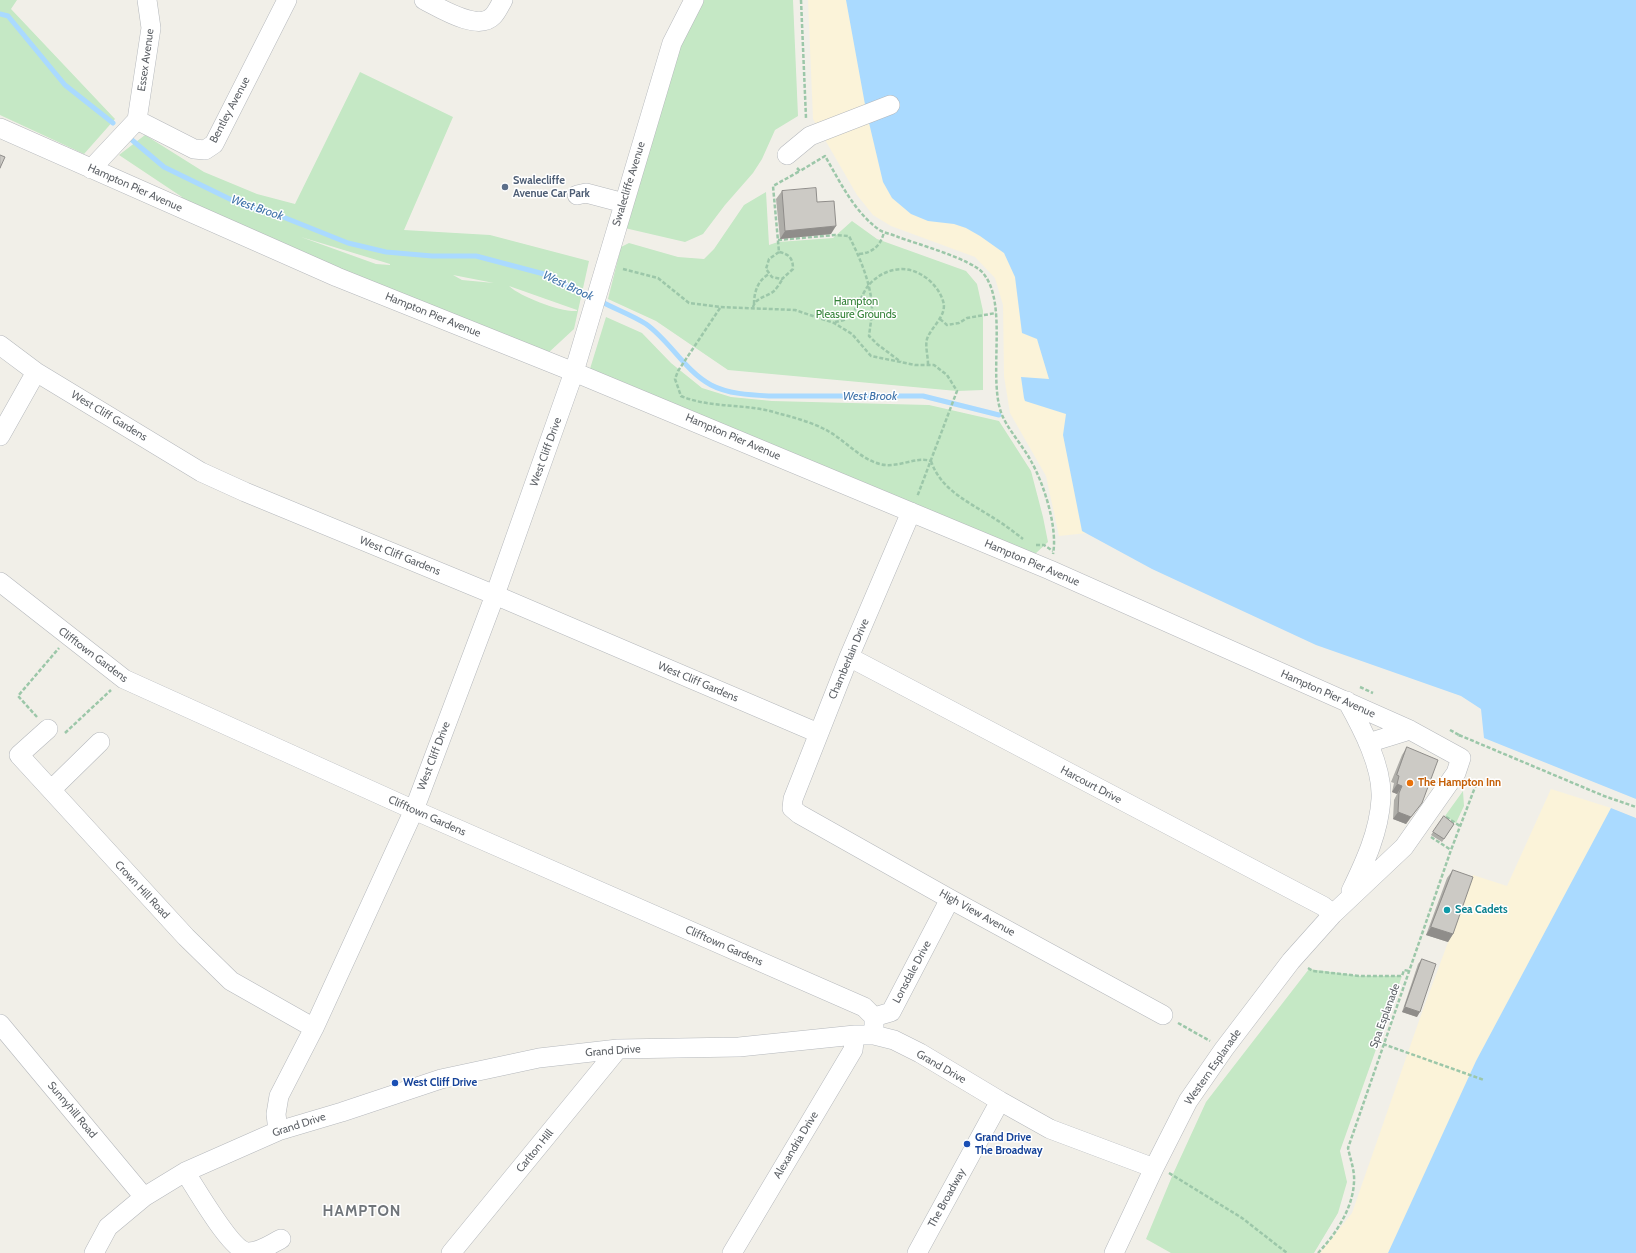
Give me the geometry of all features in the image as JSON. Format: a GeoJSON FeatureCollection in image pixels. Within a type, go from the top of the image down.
{"type":"FeatureCollection","features":[{"type":"Feature","properties":{"kind":"street","name":"Essex Avenue"},"geometry":{"type":"LineString","coordinates":[[137,120],[152,28],[147,0]]}},
{"type":"Feature","properties":{"kind":"street","name":"Bentley Avenue"},"geometry":{"type":"LineString","coordinates":[[137,120],[194,149],[205,150],[214,144],[287,0]]}},
{"type":"Feature","properties":{"kind":"street"},"geometry":{"type":"LineString","coordinates":[[424,0],[458,17],[477,23],[492,17],[503,0]]}},
{"type":"Feature","properties":{"kind":"street","name":"Swalecliffe Avenue"},"geometry":{"type":"LineString","coordinates":[[574,372],[672,43],[694,0]]}},
{"type":"Feature","properties":{"kind":"street"},"geometry":{"type":"LineString","coordinates":[[787,155],[810,136],[890,105]]}},
{"type":"Feature","properties":{"kind":"street"},"geometry":{"type":"LineString","coordinates":[[91,169],[137,120]]}},
{"type":"Feature","properties":{"kind":"street","name":"Hampton Pier Avenue"},"geometry":{"type":"LineString","coordinates":[[0,128],[337,277],[574,372],[1050,570],[1410,730],[1461,758]]}},
{"type":"Feature","properties":{"kind":"street","name":"West Cliff Gardens"},"geometry":{"type":"LineString","coordinates":[[0,344],[36,372],[201,472],[245,492],[495,595],[818,733]]}},
{"type":"Feature","properties":{"kind":"street"},"geometry":{"type":"LineString","coordinates":[[0,436],[36,372]]}},
{"type":"Feature","properties":{"kind":"street","name":"West Cliff Drive"},"geometry":{"type":"LineString","coordinates":[[278,1131],[276,1114],[279,1096],[314,1028],[414,810],[495,595],[574,372]]}},
{"type":"Feature","properties":{"kind":"street","name":"Chamberlain Drive"},"geometry":{"type":"LineString","coordinates":[[792,808],[792,799],[818,733],[911,512]]}},
{"type":"Feature","properties":{"kind":"street","name":"Clifftown Gardens"},"geometry":{"type":"LineString","coordinates":[[0,582],[124,679],[414,810],[864,1007],[874,1016]]}},
{"type":"Feature","properties":{"kind":"street","name":"Harcourt Drive"},"geometry":{"type":"LineString","coordinates":[[849,657],[1323,906],[1339,908]]}},
{"type":"Feature","properties":{"kind":"street","name":"Western Esplanade"},"geometry":{"type":"LineString","coordinates":[[1339,908],[1368,854],[1375,833],[1382,798],[1379,774],[1368,743],[1361,726],[1347,702]]}},
{"type":"Feature","properties":{"kind":"street","name":"Crown Hill Road"},"geometry":{"type":"LineString","coordinates":[[48,729],[19,755],[186,937],[231,981],[314,1028]]}},
{"type":"Feature","properties":{"kind":"street"},"geometry":{"type":"LineString","coordinates":[[1368,743],[1410,730]]}},
{"type":"Feature","properties":{"kind":"street"},"geometry":{"type":"LineString","coordinates":[[51,790],[100,742]]}},
{"type":"Feature","properties":{"kind":"street","name":"Western Esplanade"},"geometry":{"type":"LineString","coordinates":[[1114,1253],[1188,1100],[1224,1049],[1291,961],[1339,908],[1404,847],[1456,773],[1461,758]]}},
{"type":"Feature","properties":{"kind":"street","name":"High View Avenue"},"geometry":{"type":"LineString","coordinates":[[792,808],[799,814],[950,899],[1163,1015]]}},
{"type":"Feature","properties":{"kind":"street"},"geometry":{"type":"LineString","coordinates":[[1375,833],[1386,843],[1404,847]]}},
{"type":"Feature","properties":{"kind":"street","name":"Lonsdale Drive"},"geometry":{"type":"LineString","coordinates":[[874,1016],[891,1012],[950,899]]}},
{"type":"Feature","properties":{"kind":"street"},"geometry":{"type":"LineString","coordinates":[[864,1035],[874,1016]]}},
{"type":"Feature","properties":{"kind":"street","name":"Sunnyhill Road"},"geometry":{"type":"LineString","coordinates":[[0,1024],[144,1197]]}},
{"type":"Feature","properties":{"kind":"street","name":"Grand Drive"},"geometry":{"type":"LineString","coordinates":[[94,1253],[108,1227],[144,1197],[185,1172],[278,1131],[342,1112],[441,1079],[539,1058],[618,1049],[739,1047],[864,1035],[894,1040],[920,1053],[1050,1129],[1154,1168]]}},
{"type":"Feature","properties":{"kind":"street","name":"Alexandria Drive"},"geometry":{"type":"LineString","coordinates":[[732,1253],[853,1050],[864,1035]]}},
{"type":"Feature","properties":{"kind":"street","name":"Carlton Hill"},"geometry":{"type":"LineString","coordinates":[[451,1253],[618,1049]]}},
{"type":"Feature","properties":{"kind":"street","name":"The Broadway"},"geometry":{"type":"LineString","coordinates":[[917,1253],[1000,1101]]}},
{"type":"Feature","properties":{"kind":"street"},"geometry":{"type":"LineString","coordinates":[[185,1172],[228,1237],[241,1249],[247,1252],[256,1251],[281,1239]]}},
{"type":"Feature","properties":{"kind":"path"},"geometry":{"type":"LineString","coordinates":[[800,122],[806,118],[801,0]]}},
{"type":"Feature","properties":{"kind":"path"},"geometry":{"type":"LineString","coordinates":[[787,155],[800,171]]}},
{"type":"Feature","properties":{"kind":"path"},"geometry":{"type":"LineString","coordinates":[[779,252],[773,186],[825,156],[855,207],[879,230],[969,263],[983,272],[990,285],[996,313],[997,383],[1002,415],[1032,462],[1046,499],[1054,534],[1053,551],[1044,545],[1030,544]]}},
{"type":"Feature","properties":{"kind":"path"},"geometry":{"type":"LineString","coordinates":[[858,254],[874,250],[879,245],[884,232]]}},
{"type":"Feature","properties":{"kind":"path"},"geometry":{"type":"LineString","coordinates":[[778,240],[835,235],[849,236],[858,254],[869,285],[872,308],[869,336],[877,344],[902,362]]}},
{"type":"Feature","properties":{"kind":"path"},"geometry":{"type":"LineString","coordinates":[[754,306],[764,296],[774,291],[782,279],[793,269],[793,263],[787,253],[779,252],[769,259],[766,269],[769,274],[778,279],[782,279]]}},
{"type":"Feature","properties":{"kind":"path"},"geometry":{"type":"LineString","coordinates":[[834,323],[847,318],[869,285],[886,272],[899,268],[910,268],[922,274],[937,288],[944,302],[940,319],[930,332],[926,341],[928,364]]}},
{"type":"Feature","properties":{"kind":"path"},"geometry":{"type":"LineString","coordinates":[[603,272],[658,278],[689,303],[720,308],[754,306],[795,310],[834,323],[852,334],[871,356],[915,365],[934,365],[947,375],[957,391],[911,512]]}},
{"type":"Feature","properties":{"kind":"path"},"geometry":{"type":"LineString","coordinates":[[754,306],[755,294],[759,282],[769,274]]}},
{"type":"Feature","properties":{"kind":"path"},"geometry":{"type":"LineString","coordinates":[[720,308],[678,371],[675,379],[681,396],[694,401],[776,412],[828,431],[860,454],[879,464],[901,464],[925,459],[931,461]]}},
{"type":"Feature","properties":{"kind":"path"},"geometry":{"type":"LineString","coordinates":[[940,319],[947,325],[959,323],[967,318],[996,313]]}},
{"type":"Feature","properties":{"kind":"path"},"geometry":{"type":"LineString","coordinates":[[931,461],[934,470],[949,488],[964,501],[995,519],[1024,540]]}},
{"type":"Feature","properties":{"kind":"path"},"geometry":{"type":"LineString","coordinates":[[69,637],[18,696],[57,740],[124,679]]}},
{"type":"Feature","properties":{"kind":"path"},"geometry":{"type":"LineString","coordinates":[[1459,734],[1604,796],[1636,807]]}},
{"type":"Feature","properties":{"kind":"path","name":"Spa Esplanade"},"geometry":{"type":"LineString","coordinates":[[1318,1253],[1330,1240],[1347,1211],[1354,1181],[1348,1148],[1451,850],[1477,782]]}},
{"type":"Feature","properties":{"kind":"path"},"geometry":{"type":"LineString","coordinates":[[1418,828],[1451,850]]}},
{"type":"Feature","properties":{"kind":"path"},"geometry":{"type":"LineString","coordinates":[[1291,961],[1313,971],[1360,976],[1402,976],[1404,970],[1409,972]]}},
{"type":"Feature","properties":{"kind":"path"},"geometry":{"type":"LineString","coordinates":[[1163,1015],[1224,1049]]}},
{"type":"Feature","properties":{"kind":"path"},"geometry":{"type":"LineString","coordinates":[[1383,1044],[1484,1080]]}},
{"type":"Feature","properties":{"kind":"path"},"geometry":{"type":"LineString","coordinates":[[1154,1168],[1172,1174],[1242,1218],[1287,1253]]}},
{"type":"Feature","properties":{"kind":"green space"},"geometry":{"type":"Polygon","coordinates":[[[0,0],[17,0],[11,9],[115,119],[84,154],[0,115],[0,0]]]}},
{"type":"Feature","properties":{"kind":"green space"},"geometry":{"type":"Polygon","coordinates":[[[695,0],[793,0],[798,116],[775,130],[762,159],[753,173],[725,205],[703,234],[685,242],[616,226],[695,0]]]}},
{"type":"Feature","properties":{"kind":"green space"},"geometry":{"type":"Polygon","coordinates":[[[360,72],[453,117],[404,230],[490,235],[589,261],[574,329],[547,354],[178,202],[182,197],[119,155],[145,135],[204,172],[257,194],[295,204],[360,72]],[[301,237],[376,264],[390,265],[390,264],[301,237]],[[453,275],[462,280],[494,283],[453,275]],[[509,286],[522,295],[541,303],[570,311],[577,311],[509,286]]]}},
{"type":"Feature","properties":{"kind":"green space","name":"Hampton Pleasure Grounds"},"geometry":{"type":"Polygon","coordinates":[[[766,192],[769,245],[778,242],[833,238],[852,221],[877,239],[966,271],[977,284],[983,311],[983,390],[957,391],[728,370],[656,321],[608,299],[621,247],[629,243],[678,257],[704,259],[714,249],[744,205],[766,192]]]}},
{"type":"Feature","properties":{"kind":"green space"},"geometry":{"type":"Polygon","coordinates":[[[606,317],[642,333],[671,363],[702,388],[731,397],[772,401],[929,405],[999,421],[1031,471],[1048,542],[1035,554],[589,372],[606,317]]]}},
{"type":"Feature","properties":{"kind":"green space"},"geometry":{"type":"Polygon","coordinates":[[[1463,791],[1464,806],[1456,823],[1445,816],[1463,791]]]}},
{"type":"Feature","properties":{"kind":"green space"},"geometry":{"type":"Polygon","coordinates":[[[1309,969],[1360,976],[1402,976],[1340,1151],[1347,1182],[1338,1213],[1314,1253],[1171,1253],[1146,1239],[1173,1174],[1206,1102],[1309,969]]]}},
{"type":"Feature","properties":{"kind":"sand"},"geometry":{"type":"Polygon","coordinates":[[[808,0],[886,0],[1010,193],[1125,529],[1059,536],[1046,476],[1010,413],[1004,376],[1003,305],[995,278],[975,257],[891,226],[873,215],[857,195],[813,119],[808,0]]]}},
{"type":"Feature","properties":{"kind":"sand"},"geometry":{"type":"Polygon","coordinates":[[[1551,789],[1611,808],[1636,818],[1439,1253],[1320,1253],[1352,1213],[1421,1015],[1473,875],[1507,886],[1551,789]]]}},
{"type":"Feature","properties":{"kind":"water"},"geometry":{"type":"Polygon","coordinates":[[[846,0],[1636,0],[1636,799],[1484,738],[1481,709],[1461,696],[1316,645],[1152,569],[1082,531],[1063,435],[1066,414],[1025,401],[1024,398],[1021,377],[1049,379],[1037,339],[1022,333],[1015,277],[1004,253],[980,236],[966,228],[954,224],[928,221],[911,214],[892,198],[883,182],[866,110],[846,0]]]}},
{"type":"Feature","properties":{"kind":"water"},"geometry":{"type":"Polygon","coordinates":[[[1611,808],[1636,818],[1636,1253],[1388,1253],[1476,1061],[1611,808]]]}},
{"type":"Feature","properties":{"kind":"building"},"geometry":{"type":"Polygon","coordinates":[[[0,155],[5,157],[0,168],[0,155]]]}},
{"type":"Feature","properties":{"kind":"building"},"geometry":{"type":"Polygon","coordinates":[[[816,188],[817,202],[834,201],[836,226],[785,231],[782,191],[816,188]]]}},
{"type":"Feature","properties":{"kind":"building","name":"The Hampton Inn"},"geometry":{"type":"Polygon","coordinates":[[[1407,747],[1438,760],[1422,803],[1411,817],[1398,812],[1399,793],[1402,786],[1397,784],[1399,776],[1397,775],[1407,747]]]}},
{"type":"Feature","properties":{"kind":"building"},"geometry":{"type":"Polygon","coordinates":[[[1444,816],[1454,824],[1444,839],[1433,832],[1444,816]]]}},
{"type":"Feature","properties":{"kind":"building","name":"Sea Cadets"},"geometry":{"type":"Polygon","coordinates":[[[1453,870],[1473,877],[1453,934],[1431,927],[1453,870]]]}},
{"type":"Feature","properties":{"kind":"building"},"geometry":{"type":"Polygon","coordinates":[[[1422,959],[1436,964],[1420,1012],[1405,1007],[1422,959]]]}},
{"type":"Feature","properties":{"kind":"waterway","name":"West Brook"},"geometry":{"type":"LineString","coordinates":[[0,14],[8,16],[65,85],[113,123]]}},
{"type":"Feature","properties":{"kind":"waterway","name":"West Brook"},"geometry":{"type":"LineString","coordinates":[[132,140],[164,167],[240,204],[283,217],[348,243],[386,252],[432,256],[476,256],[544,274],[593,298]]}},
{"type":"Feature","properties":{"kind":"waterway","name":"West Brook"},"geometry":{"type":"LineString","coordinates":[[600,301],[646,324],[663,339],[693,372],[711,385],[718,388],[740,394],[770,396],[923,396],[999,415]]}},
{"type":"Feature","properties":{"kind":"place","name":"Swalecliffe Avenue Car Park"},"geometry":{"type":"Point","coordinates":[505,187]}},
{"type":"Feature","properties":{"kind":"place","name":"The Hampton Inn"},"geometry":{"type":"Point","coordinates":[1410,783]}},
{"type":"Feature","properties":{"kind":"place","name":"Sea Cadets"},"geometry":{"type":"Point","coordinates":[1447,910]}},
{"type":"Feature","properties":{"kind":"place","name":"West Cliff Drive"},"geometry":{"type":"Point","coordinates":[395,1083]}},
{"type":"Feature","properties":{"kind":"place","name":"Grand Drive The Broadway"},"geometry":{"type":"Point","coordinates":[967,1144]}},
{"type":"Feature","properties":{"kind":"district","name":"HAMPTON"},"geometry":{"type":"Point","coordinates":[362,1212]}}]}
